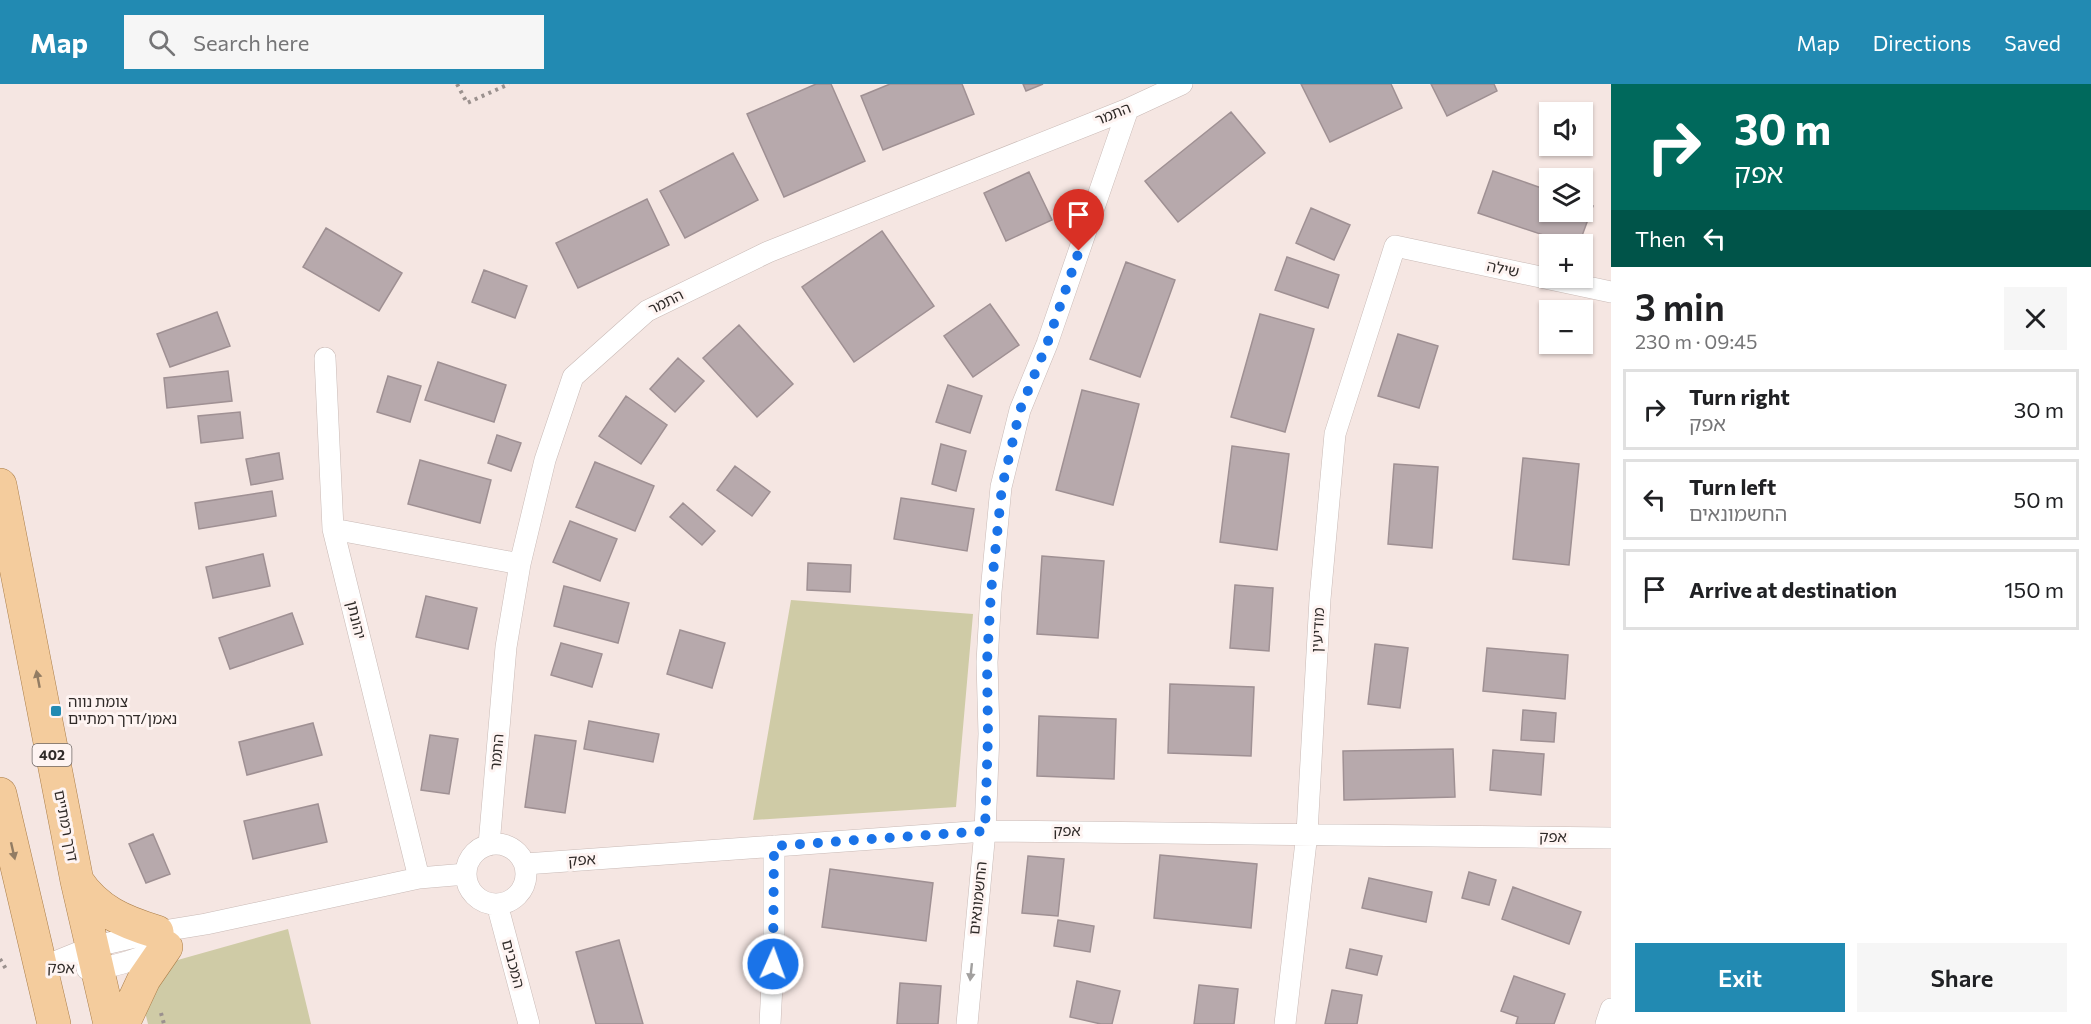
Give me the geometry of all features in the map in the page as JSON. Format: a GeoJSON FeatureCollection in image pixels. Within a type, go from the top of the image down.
{"type":"FeatureCollection","features":[{"type":"Feature","properties":{"kind":"main road","name":"דרך רמתיים"},"geometry":{"type":"LineString","coordinates":[[0,492],[77,881],[110,1024]]}},
{"type":"Feature","properties":{"kind":"main road"},"geometry":{"type":"LineString","coordinates":[[0,794],[54,1024]]}},
{"type":"Feature","properties":{"kind":"main road"},"geometry":{"type":"LineString","coordinates":[[77,881],[93,901],[107,912],[162,940],[123,1024]]}},
{"type":"Feature","properties":{"kind":"street","name":"התמר"},"geometry":{"type":"LineString","coordinates":[[489,845],[506,647],[520,564],[545,460],[573,377],[647,311],[768,252],[1128,109],[1182,84]]}},
{"type":"Feature","properties":{"kind":"street","name":"החשמונאים"},"geometry":{"type":"LineString","coordinates":[[967,1024],[985,831],[988,734],[987,662],[991,592],[1002,487],[1020,410],[1047,344],[1128,109]]}},
{"type":"Feature","properties":{"kind":"street","name":"שילה"},"geometry":{"type":"LineString","coordinates":[[1395,246],[1611,292]]}},
{"type":"Feature","properties":{"kind":"street","name":"מודיעין"},"geometry":{"type":"LineString","coordinates":[[1285,1024],[1306,833],[1320,599],[1335,434],[1395,246]]}},
{"type":"Feature","properties":{"kind":"street","name":"יהונתן"},"geometry":{"type":"LineString","coordinates":[[325,358],[333,529],[419,878]]}},
{"type":"Feature","properties":{"kind":"street"},"geometry":{"type":"LineString","coordinates":[[333,529],[520,564]]}},
{"type":"Feature","properties":{"kind":"street","name":"אפק"},"geometry":{"type":"LineString","coordinates":[[525,864],[985,831],[1611,838]]}},
{"type":"Feature","properties":{"kind":"street"},"geometry":{"type":"LineString","coordinates":[[498,844],[514,850],[525,864],[525,882],[521,891],[507,903],[488,903],[472,892],[466,874],[468,864],[480,849],[498,844]]}},
{"type":"Feature","properties":{"kind":"street"},"geometry":{"type":"LineString","coordinates":[[770,1024],[774,945],[774,846]]}},
{"type":"Feature","properties":{"kind":"street","name":"אפק"},"geometry":{"type":"LineString","coordinates":[[40,968],[94,958],[146,956],[162,940],[206,924],[419,878],[466,874]]}},
{"type":"Feature","properties":{"kind":"street","name":"המכבים"},"geometry":{"type":"LineString","coordinates":[[498,904],[529,1024]]}},
{"type":"Feature","properties":{"kind":"street"},"geometry":{"type":"LineString","coordinates":[[1606,1024],[1611,1009]]}},
{"type":"Feature","properties":{"kind":"path"},"geometry":{"type":"LineString","coordinates":[[457,84],[467,103],[509,84]]}},
{"type":"Feature","properties":{"kind":"path"},"geometry":{"type":"LineString","coordinates":[[0,959],[6,969]]}},
{"type":"Feature","properties":{"kind":"shaded area"},"geometry":{"type":"Polygon","coordinates":[[[791,600],[973,614],[956,807],[753,820],[791,600]]]}},
{"type":"Feature","properties":{"kind":"shaded area"},"geometry":{"type":"Polygon","coordinates":[[[288,929],[311,1024],[148,1024],[135,972],[288,929]]]}},
{"type":"Feature","properties":{"kind":"building"},"geometry":{"type":"Polygon","coordinates":[[[816,84],[831,84],[865,161],[784,197],[747,114],[816,84]]]}},
{"type":"Feature","properties":{"kind":"building"},"geometry":{"type":"Polygon","coordinates":[[[890,84],[962,84],[974,114],[883,150],[861,96],[890,84]]]}},
{"type":"Feature","properties":{"kind":"building"},"geometry":{"type":"Polygon","coordinates":[[[1023,84],[1043,84],[1026,91],[1023,84]]]}},
{"type":"Feature","properties":{"kind":"building"},"geometry":{"type":"Polygon","coordinates":[[[1301,84],[1391,84],[1402,108],[1330,142],[1301,84]]]}},
{"type":"Feature","properties":{"kind":"building"},"geometry":{"type":"Polygon","coordinates":[[[1431,84],[1494,84],[1497,91],[1447,116],[1431,84]]]}},
{"type":"Feature","properties":{"kind":"building"},"geometry":{"type":"Polygon","coordinates":[[[1231,112],[1265,153],[1178,222],[1145,181],[1231,112]]]}},
{"type":"Feature","properties":{"kind":"building"},"geometry":{"type":"Polygon","coordinates":[[[733,153],[758,200],[685,238],[660,191],[733,153]]]}},
{"type":"Feature","properties":{"kind":"building"},"geometry":{"type":"Polygon","coordinates":[[[1493,171],[1539,187],[1539,222],[1587,222],[1583,234],[1540,234],[1478,213],[1493,171]]]}},
{"type":"Feature","properties":{"kind":"building"},"geometry":{"type":"Polygon","coordinates":[[[1029,172],[1052,220],[1006,241],[984,193],[1029,172]]]}},
{"type":"Feature","properties":{"kind":"building"},"geometry":{"type":"Polygon","coordinates":[[[647,199],[669,245],[578,288],[556,243],[647,199]]]}},
{"type":"Feature","properties":{"kind":"building"},"geometry":{"type":"Polygon","coordinates":[[[1311,208],[1350,225],[1334,260],[1296,243],[1311,208]]]}},
{"type":"Feature","properties":{"kind":"building"},"geometry":{"type":"Polygon","coordinates":[[[326,228],[402,273],[379,311],[303,267],[326,228]]]}},
{"type":"Feature","properties":{"kind":"building"},"geometry":{"type":"Polygon","coordinates":[[[882,231],[934,306],[854,362],[802,287],[882,231]]]}},
{"type":"Feature","properties":{"kind":"building"},"geometry":{"type":"Polygon","coordinates":[[[1287,257],[1339,275],[1328,308],[1275,290],[1287,257]]]}},
{"type":"Feature","properties":{"kind":"building"},"geometry":{"type":"Polygon","coordinates":[[[1126,262],[1175,280],[1140,377],[1090,359],[1126,262]]]}},
{"type":"Feature","properties":{"kind":"building"},"geometry":{"type":"Polygon","coordinates":[[[484,270],[527,286],[515,318],[472,302],[484,270]]]}},
{"type":"Feature","properties":{"kind":"building"},"geometry":{"type":"Polygon","coordinates":[[[990,304],[1019,345],[973,377],[944,336],[990,304]]]}},
{"type":"Feature","properties":{"kind":"building"},"geometry":{"type":"Polygon","coordinates":[[[217,312],[230,346],[170,367],[157,334],[217,312]]]}},
{"type":"Feature","properties":{"kind":"building"},"geometry":{"type":"Polygon","coordinates":[[[1260,314],[1314,329],[1285,432],[1231,417],[1260,314]]]}},
{"type":"Feature","properties":{"kind":"building"},"geometry":{"type":"Polygon","coordinates":[[[739,325],[793,384],[757,417],[703,358],[739,325]]]}},
{"type":"Feature","properties":{"kind":"building"},"geometry":{"type":"Polygon","coordinates":[[[1398,334],[1438,346],[1419,408],[1378,396],[1398,334]]]}},
{"type":"Feature","properties":{"kind":"building"},"geometry":{"type":"Polygon","coordinates":[[[678,358],[704,381],[675,412],[650,389],[678,358]]]}},
{"type":"Feature","properties":{"kind":"building"},"geometry":{"type":"Polygon","coordinates":[[[438,362],[506,385],[494,422],[425,400],[438,362]]]}},
{"type":"Feature","properties":{"kind":"building"},"geometry":{"type":"Polygon","coordinates":[[[228,371],[232,401],[167,408],[164,378],[228,371]]]}},
{"type":"Feature","properties":{"kind":"building"},"geometry":{"type":"Polygon","coordinates":[[[388,376],[421,386],[410,422],[377,412],[388,376]]]}},
{"type":"Feature","properties":{"kind":"building"},"geometry":{"type":"Polygon","coordinates":[[[948,385],[982,396],[970,433],[936,422],[948,385]]]}},
{"type":"Feature","properties":{"kind":"building"},"geometry":{"type":"Polygon","coordinates":[[[1082,390],[1139,404],[1113,505],[1056,490],[1082,390]]]}},
{"type":"Feature","properties":{"kind":"building"},"geometry":{"type":"Polygon","coordinates":[[[626,396],[667,425],[641,464],[599,436],[626,396]]]}},
{"type":"Feature","properties":{"kind":"building"},"geometry":{"type":"Polygon","coordinates":[[[240,412],[243,438],[201,443],[198,416],[240,412]]]}},
{"type":"Feature","properties":{"kind":"building"},"geometry":{"type":"Polygon","coordinates":[[[497,435],[521,443],[511,471],[488,463],[497,435]]]}},
{"type":"Feature","properties":{"kind":"building"},"geometry":{"type":"Polygon","coordinates":[[[941,444],[966,451],[956,491],[932,484],[941,444]]]}},
{"type":"Feature","properties":{"kind":"building"},"geometry":{"type":"Polygon","coordinates":[[[1232,446],[1289,454],[1277,550],[1220,542],[1232,446]]]}},
{"type":"Feature","properties":{"kind":"building"},"geometry":{"type":"Polygon","coordinates":[[[279,453],[283,479],[251,485],[246,459],[279,453]]]}},
{"type":"Feature","properties":{"kind":"building"},"geometry":{"type":"Polygon","coordinates":[[[1523,458],[1579,464],[1569,565],[1513,559],[1523,458]]]}},
{"type":"Feature","properties":{"kind":"building"},"geometry":{"type":"Polygon","coordinates":[[[420,460],[491,480],[480,523],[408,504],[420,460]]]}},
{"type":"Feature","properties":{"kind":"building"},"geometry":{"type":"Polygon","coordinates":[[[595,462],[654,486],[635,531],[576,507],[595,462]]]}},
{"type":"Feature","properties":{"kind":"building"},"geometry":{"type":"Polygon","coordinates":[[[1394,464],[1438,467],[1432,548],[1388,544],[1394,464]]]}},
{"type":"Feature","properties":{"kind":"building"},"geometry":{"type":"Polygon","coordinates":[[[735,466],[770,492],[752,516],[717,490],[735,466]]]}},
{"type":"Feature","properties":{"kind":"building"},"geometry":{"type":"Polygon","coordinates":[[[272,491],[276,516],[199,529],[195,503],[272,491]]]}},
{"type":"Feature","properties":{"kind":"building"},"geometry":{"type":"Polygon","coordinates":[[[901,498],[974,509],[967,551],[894,539],[901,498]]]}},
{"type":"Feature","properties":{"kind":"building"},"geometry":{"type":"Polygon","coordinates":[[[683,503],[715,531],[702,545],[670,517],[683,503]]]}},
{"type":"Feature","properties":{"kind":"building"},"geometry":{"type":"Polygon","coordinates":[[[570,521],[617,539],[600,581],[553,562],[570,521]]]}},
{"type":"Feature","properties":{"kind":"building"},"geometry":{"type":"Polygon","coordinates":[[[263,554],[270,586],[213,598],[206,567],[263,554]]]}},
{"type":"Feature","properties":{"kind":"building"},"geometry":{"type":"Polygon","coordinates":[[[1042,556],[1104,561],[1098,638],[1037,634],[1042,556]]]}},
{"type":"Feature","properties":{"kind":"building"},"geometry":{"type":"Polygon","coordinates":[[[808,563],[851,565],[850,592],[807,590],[808,563]]]}},
{"type":"Feature","properties":{"kind":"building"},"geometry":{"type":"Polygon","coordinates":[[[1235,585],[1273,588],[1269,651],[1230,648],[1235,585]]]}},
{"type":"Feature","properties":{"kind":"building"},"geometry":{"type":"Polygon","coordinates":[[[564,586],[629,603],[618,643],[554,626],[564,586]]]}},
{"type":"Feature","properties":{"kind":"building"},"geometry":{"type":"Polygon","coordinates":[[[426,596],[477,608],[468,649],[416,637],[426,596]]]}},
{"type":"Feature","properties":{"kind":"building"},"geometry":{"type":"Polygon","coordinates":[[[292,613],[303,644],[230,669],[219,638],[292,613]]]}},
{"type":"Feature","properties":{"kind":"building"},"geometry":{"type":"Polygon","coordinates":[[[680,630],[725,643],[712,688],[667,674],[680,630]]]}},
{"type":"Feature","properties":{"kind":"building"},"geometry":{"type":"Polygon","coordinates":[[[561,643],[602,654],[592,687],[551,675],[561,643]]]}},
{"type":"Feature","properties":{"kind":"building"},"geometry":{"type":"Polygon","coordinates":[[[1375,644],[1408,648],[1400,708],[1368,704],[1375,644]]]}},
{"type":"Feature","properties":{"kind":"building"},"geometry":{"type":"Polygon","coordinates":[[[1487,648],[1568,655],[1565,699],[1483,691],[1487,648]]]}},
{"type":"Feature","properties":{"kind":"building"},"geometry":{"type":"Polygon","coordinates":[[[1170,684],[1254,687],[1251,756],[1168,753],[1170,684]]]}},
{"type":"Feature","properties":{"kind":"building"},"geometry":{"type":"Polygon","coordinates":[[[1523,710],[1556,713],[1554,742],[1521,740],[1523,710]]]}},
{"type":"Feature","properties":{"kind":"building"},"geometry":{"type":"Polygon","coordinates":[[[1039,716],[1116,719],[1114,779],[1037,776],[1039,716]]]}},
{"type":"Feature","properties":{"kind":"building"},"geometry":{"type":"Polygon","coordinates":[[[589,721],[659,734],[653,762],[584,749],[589,721]]]}},
{"type":"Feature","properties":{"kind":"building"},"geometry":{"type":"Polygon","coordinates":[[[313,723],[322,755],[247,775],[239,742],[313,723]]]}},
{"type":"Feature","properties":{"kind":"building"},"geometry":{"type":"Polygon","coordinates":[[[430,735],[458,739],[449,794],[421,790],[430,735]]]}},
{"type":"Feature","properties":{"kind":"building"},"geometry":{"type":"Polygon","coordinates":[[[535,735],[576,741],[565,813],[525,807],[535,735]]]}},
{"type":"Feature","properties":{"kind":"building"},"geometry":{"type":"Polygon","coordinates":[[[1453,749],[1455,797],[1344,800],[1343,751],[1453,749]]]}},
{"type":"Feature","properties":{"kind":"building"},"geometry":{"type":"Polygon","coordinates":[[[1493,750],[1544,754],[1541,795],[1490,790],[1493,750]]]}},
{"type":"Feature","properties":{"kind":"building"},"geometry":{"type":"Polygon","coordinates":[[[318,804],[327,842],[253,859],[244,821],[318,804]]]}},
{"type":"Feature","properties":{"kind":"building"},"geometry":{"type":"Polygon","coordinates":[[[153,834],[170,874],[146,883],[129,844],[153,834]]]}},
{"type":"Feature","properties":{"kind":"building"},"geometry":{"type":"Polygon","coordinates":[[[1160,855],[1257,864],[1251,928],[1154,918],[1160,855]]]}},
{"type":"Feature","properties":{"kind":"building"},"geometry":{"type":"Polygon","coordinates":[[[1028,856],[1064,859],[1058,916],[1022,913],[1028,856]]]}},
{"type":"Feature","properties":{"kind":"building"},"geometry":{"type":"Polygon","coordinates":[[[830,869],[933,883],[926,941],[822,927],[830,869]]]}},
{"type":"Feature","properties":{"kind":"building"},"geometry":{"type":"Polygon","coordinates":[[[1469,872],[1496,880],[1489,905],[1462,898],[1469,872]]]}},
{"type":"Feature","properties":{"kind":"building"},"geometry":{"type":"Polygon","coordinates":[[[1369,878],[1432,892],[1426,922],[1362,908],[1369,878]]]}},
{"type":"Feature","properties":{"kind":"building"},"geometry":{"type":"Polygon","coordinates":[[[1513,887],[1581,912],[1569,944],[1502,919],[1513,887]]]}},
{"type":"Feature","properties":{"kind":"building"},"geometry":{"type":"Polygon","coordinates":[[[1058,920],[1094,926],[1090,952],[1054,946],[1058,920]]]}},
{"type":"Feature","properties":{"kind":"building"},"geometry":{"type":"Polygon","coordinates":[[[619,940],[643,1024],[596,1024],[576,952],[619,940]]]}},
{"type":"Feature","properties":{"kind":"building"},"geometry":{"type":"Polygon","coordinates":[[[1350,949],[1382,956],[1377,975],[1346,968],[1350,949]]]}},
{"type":"Feature","properties":{"kind":"building"},"geometry":{"type":"Polygon","coordinates":[[[1514,976],[1565,994],[1554,1024],[1516,1024],[1518,1017],[1501,1011],[1514,976]]]}},
{"type":"Feature","properties":{"kind":"building"},"geometry":{"type":"Polygon","coordinates":[[[1077,981],[1120,991],[1112,1024],[1101,1024],[1070,1017],[1077,981]]]}},
{"type":"Feature","properties":{"kind":"building"},"geometry":{"type":"Polygon","coordinates":[[[900,983],[941,986],[938,1024],[897,1024],[900,983]]]}},
{"type":"Feature","properties":{"kind":"building"},"geometry":{"type":"Polygon","coordinates":[[[1199,985],[1238,989],[1234,1024],[1194,1024],[1199,985]]]}},
{"type":"Feature","properties":{"kind":"building"},"geometry":{"type":"Polygon","coordinates":[[[1332,990],[1362,995],[1357,1024],[1325,1024],[1332,990]]]}},
{"type":"Feature","properties":{"kind":"place","name":"צומת נווה נאמן/דרך רמתיים"},"geometry":{"type":"Point","coordinates":[56,711]}},
{"type":"Feature","properties":{"kind":"route"},"geometry":{"type":"LineString","coordinates":[[773,964],[774,846],[985,831],[988,734],[987,662],[995,544],[1002,487],[1020,410],[1047,344],[1079,251]]}}]}
